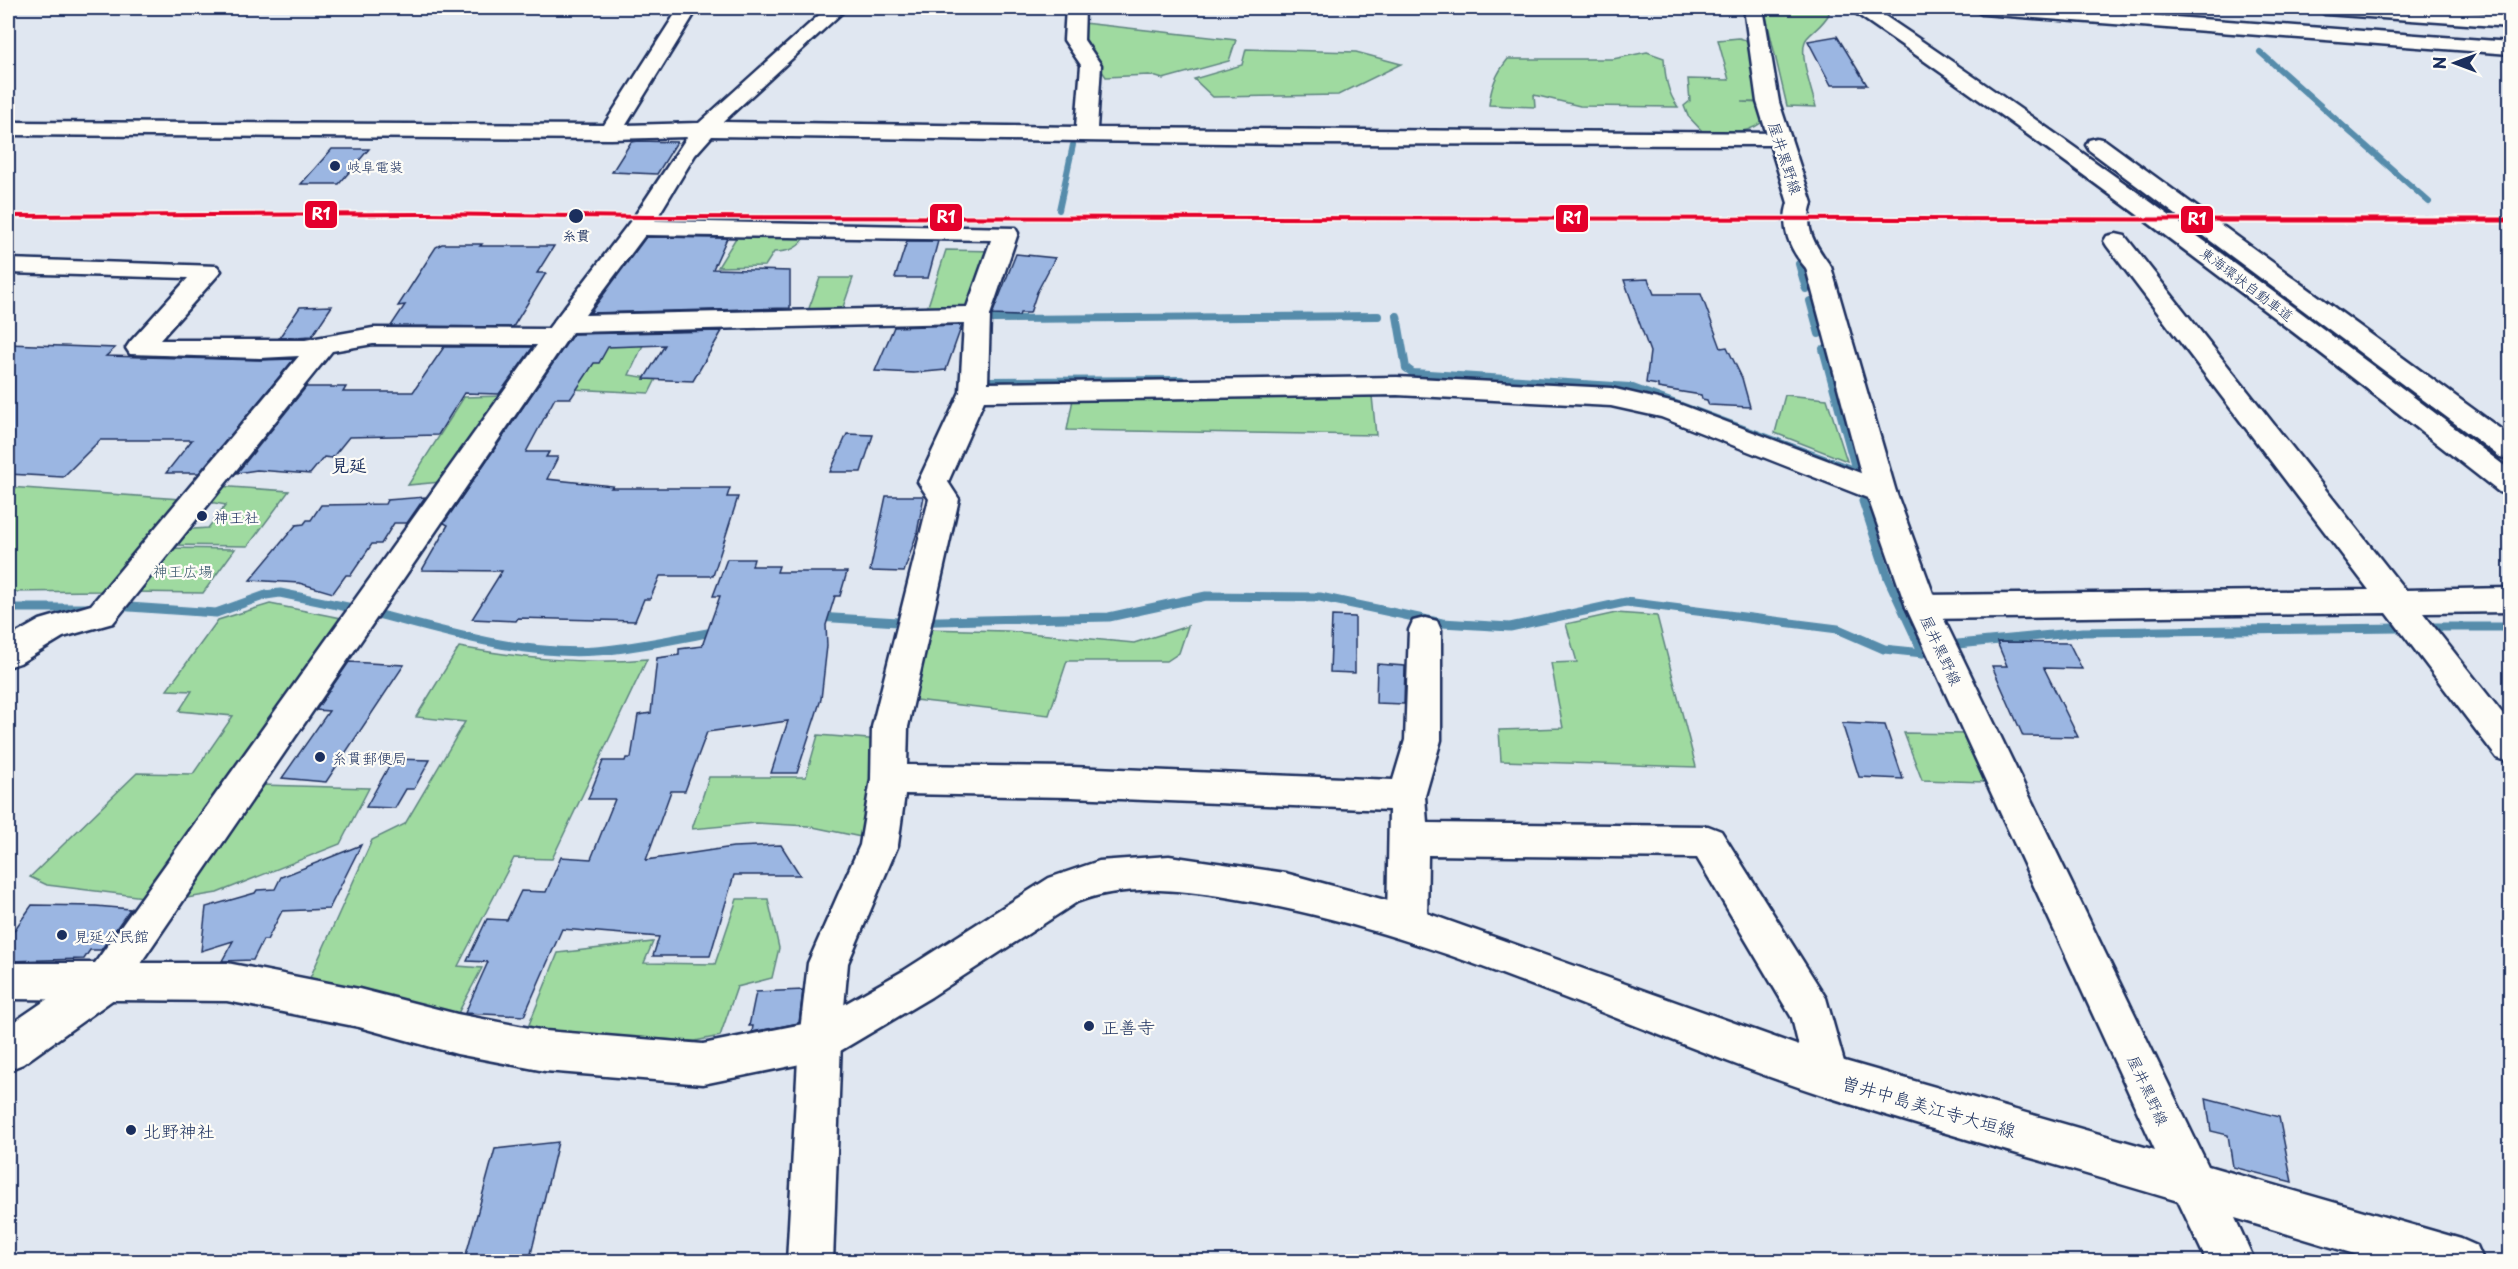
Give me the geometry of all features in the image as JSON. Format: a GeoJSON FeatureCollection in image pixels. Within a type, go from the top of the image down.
{"type":"FeatureCollection","features":[{"type":"Feature","properties":{"kind":"main road"},"geometry":{"type":"LineString","coordinates":[[611,132],[688,8]]}},
{"type":"Feature","properties":{"kind":"main road"},"geometry":{"type":"LineString","coordinates":[[8,1050],[104,983],[560,331],[638,228],[704,130],[838,8]]}},
{"type":"Feature","properties":{"kind":"main road"},"geometry":{"type":"LineString","coordinates":[[1076,8],[1074,40],[1091,65],[1086,134]]}},
{"type":"Feature","properties":{"kind":"main road","name":"屋井黒野線"},"geometry":{"type":"LineString","coordinates":[[1753,8],[1768,102],[1800,202],[1795,218],[1805,252],[1818,267],[1881,492],[1922,607],[2232,1262]]}},
{"type":"Feature","properties":{"kind":"main road","name":"東海環状自動車道"},"geometry":{"type":"LineString","coordinates":[[1861,8],[2052,140],[2352,363],[2511,485]]}},
{"type":"Feature","properties":{"kind":"main road","name":"東海環状自動車道"},"geometry":{"type":"LineString","coordinates":[[1895,8],[2178,204],[2511,450]]}},
{"type":"Feature","properties":{"kind":"main road"},"geometry":{"type":"LineString","coordinates":[[1982,8],[2305,23],[2511,48]]}},
{"type":"Feature","properties":{"kind":"main road"},"geometry":{"type":"LineString","coordinates":[[2325,8],[2511,21]]}},
{"type":"Feature","properties":{"kind":"main road"},"geometry":{"type":"LineString","coordinates":[[8,128],[611,132],[704,130],[1780,138]]}},
{"type":"Feature","properties":{"kind":"main road"},"geometry":{"type":"LineString","coordinates":[[638,228],[1006,233],[977,315],[974,392],[933,482],[944,500],[890,727],[889,779],[879,844],[828,963],[820,1040],[810,1262]]}},
{"type":"Feature","properties":{"kind":"main road"},"geometry":{"type":"LineString","coordinates":[[2116,242],[2394,602],[2511,748]]}},
{"type":"Feature","properties":{"kind":"main road"},"geometry":{"type":"LineString","coordinates":[[8,266],[208,271],[139,348],[260,350],[324,344],[373,336],[560,331],[602,322],[977,315]]}},
{"type":"Feature","properties":{"kind":"main road"},"geometry":{"type":"LineString","coordinates":[[8,654],[51,628],[108,607],[324,344]]}},
{"type":"Feature","properties":{"kind":"main road"},"geometry":{"type":"LineString","coordinates":[[974,392],[1397,386],[1611,397],[1668,410],[1881,492]]}},
{"type":"Feature","properties":{"kind":"main road"},"geometry":{"type":"LineString","coordinates":[[1922,607],[2511,600]]}},
{"type":"Feature","properties":{"kind":"main road"},"geometry":{"type":"LineString","coordinates":[[1407,923],[1409,839],[1407,796],[1424,740],[1425,630]]}},
{"type":"Feature","properties":{"kind":"main road"},"geometry":{"type":"LineString","coordinates":[[889,779],[1071,782],[1407,796]]}},
{"type":"Feature","properties":{"kind":"main road"},"geometry":{"type":"LineString","coordinates":[[1409,839],[1708,843],[1811,1012],[1827,1076]]}},
{"type":"Feature","properties":{"kind":"main road","name":"曽井中島美江寺大垣線"},"geometry":{"type":"LineString","coordinates":[[8,981],[227,982],[359,1008],[457,1034],[545,1051],[703,1064],[820,1040],[917,984],[1064,890],[1099,877],[1169,872],[1223,878],[1284,890],[1407,923],[1827,1076],[2461,1262]]}},
{"type":"Feature","properties":{"kind":"green space"},"geometry":{"type":"Polygon","coordinates":[[[1764,8],[1827,8],[1829,14],[1804,44],[1804,61],[1816,107],[1787,106],[1764,8]]]}},
{"type":"Feature","properties":{"kind":"green space"},"geometry":{"type":"Polygon","coordinates":[[[1083,23],[1236,40],[1229,61],[1163,79],[1149,75],[1106,77],[1081,40],[1083,23]]]}},
{"type":"Feature","properties":{"kind":"green space"},"geometry":{"type":"Polygon","coordinates":[[[1739,38],[1746,40],[1761,102],[1741,102],[1761,103],[1765,119],[1744,131],[1703,132],[1688,116],[1684,106],[1690,101],[1688,79],[1729,80],[1718,40],[1739,38]]]}},
{"type":"Feature","properties":{"kind":"green space"},"geometry":{"type":"Polygon","coordinates":[[[1246,49],[1356,52],[1401,64],[1338,95],[1213,97],[1194,79],[1242,65],[1246,49]]]}},
{"type":"Feature","properties":{"kind":"green space"},"geometry":{"type":"Polygon","coordinates":[[[1647,52],[1664,58],[1667,84],[1678,107],[1580,106],[1534,95],[1535,107],[1489,105],[1495,81],[1508,59],[1613,59],[1647,52]]]}},
{"type":"Feature","properties":{"kind":"green space"},"geometry":{"type":"Polygon","coordinates":[[[739,233],[808,233],[794,248],[774,252],[765,266],[718,267],[739,233]]]}},
{"type":"Feature","properties":{"kind":"green space"},"geometry":{"type":"Polygon","coordinates":[[[946,250],[994,251],[973,303],[958,310],[927,309],[946,250]]]}},
{"type":"Feature","properties":{"kind":"green space"},"geometry":{"type":"Polygon","coordinates":[[[820,278],[853,278],[842,310],[808,311],[820,278]]]}},
{"type":"Feature","properties":{"kind":"green space"},"geometry":{"type":"Polygon","coordinates":[[[644,343],[629,375],[656,379],[649,393],[572,389],[596,346],[644,343]]]}},
{"type":"Feature","properties":{"kind":"green space"},"geometry":{"type":"Polygon","coordinates":[[[1785,395],[1827,399],[1847,461],[1775,433],[1785,395]]]}},
{"type":"Feature","properties":{"kind":"green space"},"geometry":{"type":"Polygon","coordinates":[[[505,396],[441,482],[408,485],[464,397],[505,396]]]}},
{"type":"Feature","properties":{"kind":"green space"},"geometry":{"type":"Polygon","coordinates":[[[1372,396],[1376,435],[1067,430],[1073,399],[1372,396]]]}},
{"type":"Feature","properties":{"kind":"green space"},"geometry":{"type":"Polygon","coordinates":[[[216,486],[289,491],[248,546],[168,545],[180,530],[208,528],[226,505],[204,501],[216,486]]]}},
{"type":"Feature","properties":{"kind":"green space"},"geometry":{"type":"Polygon","coordinates":[[[8,487],[180,499],[104,591],[8,592],[8,487]]]}},
{"type":"Feature","properties":{"kind":"green space","name":"神王広場"},"geometry":{"type":"Polygon","coordinates":[[[166,548],[235,549],[203,593],[132,592],[166,548]]]}},
{"type":"Feature","properties":{"kind":"green space"},"geometry":{"type":"Polygon","coordinates":[[[270,604],[351,620],[152,898],[47,885],[30,877],[137,773],[193,774],[233,716],[179,711],[192,691],[167,690],[218,620],[270,604]]]}},
{"type":"Feature","properties":{"kind":"green space"},"geometry":{"type":"Polygon","coordinates":[[[1616,613],[1657,616],[1696,767],[1501,761],[1499,730],[1563,728],[1551,663],[1577,662],[1566,624],[1616,613]]]}},
{"type":"Feature","properties":{"kind":"green space"},"geometry":{"type":"Polygon","coordinates":[[[1188,626],[1179,653],[1167,661],[1067,661],[1049,715],[906,699],[924,629],[1007,631],[1134,643],[1188,626]]]}},
{"type":"Feature","properties":{"kind":"green space"},"geometry":{"type":"Polygon","coordinates":[[[459,647],[576,661],[647,659],[552,859],[514,858],[458,966],[482,968],[457,1015],[390,996],[309,980],[372,840],[405,824],[465,722],[416,717],[459,647]]]}},
{"type":"Feature","properties":{"kind":"green space"},"geometry":{"type":"Polygon","coordinates":[[[1904,733],[1964,734],[1984,782],[1922,780],[1904,733]]]}},
{"type":"Feature","properties":{"kind":"green space"},"geometry":{"type":"Polygon","coordinates":[[[818,735],[881,740],[866,838],[808,826],[756,823],[692,829],[709,777],[806,777],[818,735]]]}},
{"type":"Feature","properties":{"kind":"green space"},"geometry":{"type":"Polygon","coordinates":[[[261,785],[369,788],[340,844],[217,893],[181,899],[261,785]]]}},
{"type":"Feature","properties":{"kind":"green space"},"geometry":{"type":"Polygon","coordinates":[[[737,899],[768,899],[779,948],[772,978],[737,987],[720,1036],[695,1041],[526,1032],[558,953],[653,942],[644,963],[715,964],[737,899]]]}},
{"type":"Feature","properties":{"kind":"building"},"geometry":{"type":"Polygon","coordinates":[[[1837,36],[1867,85],[1831,85],[1808,41],[1837,36]]]}},
{"type":"Feature","properties":{"kind":"building"},"geometry":{"type":"Polygon","coordinates":[[[631,142],[677,142],[657,174],[612,172],[631,142]]]}},
{"type":"Feature","properties":{"kind":"building","name":"岐阜電装"},"geometry":{"type":"Polygon","coordinates":[[[332,149],[369,149],[339,184],[301,184],[332,149]]]}},
{"type":"Feature","properties":{"kind":"building"},"geometry":{"type":"Polygon","coordinates":[[[646,237],[727,238],[713,269],[790,271],[790,308],[590,313],[646,237]]]}},
{"type":"Feature","properties":{"kind":"building"},"geometry":{"type":"Polygon","coordinates":[[[907,241],[938,241],[928,278],[895,278],[907,241]]]}},
{"type":"Feature","properties":{"kind":"building"},"geometry":{"type":"Polygon","coordinates":[[[442,244],[554,246],[537,273],[546,273],[513,327],[391,326],[405,305],[398,306],[436,247],[442,244]]]}},
{"type":"Feature","properties":{"kind":"building"},"geometry":{"type":"Polygon","coordinates":[[[1016,254],[1055,258],[1037,292],[1030,313],[1020,313],[1019,316],[992,315],[1016,254]]]}},
{"type":"Feature","properties":{"kind":"building"},"geometry":{"type":"Polygon","coordinates":[[[1648,279],[1654,294],[1701,294],[1721,348],[1727,347],[1742,378],[1750,407],[1709,405],[1701,395],[1658,388],[1658,385],[1646,383],[1650,352],[1624,280],[1648,279]]]}},
{"type":"Feature","properties":{"kind":"building"},"geometry":{"type":"Polygon","coordinates":[[[332,306],[312,336],[279,338],[300,307],[332,306]]]}},
{"type":"Feature","properties":{"kind":"building"},"geometry":{"type":"Polygon","coordinates":[[[962,325],[946,370],[914,373],[875,371],[894,327],[962,325]]]}},
{"type":"Feature","properties":{"kind":"building"},"geometry":{"type":"Polygon","coordinates":[[[722,331],[693,381],[644,379],[665,345],[608,347],[599,363],[594,363],[571,398],[555,398],[526,452],[549,452],[546,457],[558,457],[547,479],[613,486],[611,488],[730,488],[727,497],[738,497],[713,576],[660,576],[650,599],[644,599],[635,621],[518,618],[516,621],[472,619],[502,571],[422,570],[448,525],[444,523],[573,334],[722,331]]]}},
{"type":"Feature","properties":{"kind":"building"},"geometry":{"type":"Polygon","coordinates":[[[8,344],[115,348],[106,356],[294,359],[199,473],[166,473],[192,440],[100,440],[63,477],[8,474],[8,344]]]}},
{"type":"Feature","properties":{"kind":"building"},"geometry":{"type":"Polygon","coordinates":[[[444,347],[533,347],[499,394],[464,393],[438,435],[349,437],[332,458],[324,457],[310,474],[257,470],[237,473],[306,387],[346,387],[343,392],[413,392],[444,347]]]}},
{"type":"Feature","properties":{"kind":"building"},"geometry":{"type":"Polygon","coordinates":[[[847,434],[873,435],[861,472],[830,472],[847,434]]]}},
{"type":"Feature","properties":{"kind":"building"},"geometry":{"type":"Polygon","coordinates":[[[886,496],[924,496],[917,533],[904,572],[870,571],[886,496]]]}},
{"type":"Feature","properties":{"kind":"building"},"geometry":{"type":"Polygon","coordinates":[[[425,497],[407,523],[394,523],[381,544],[372,544],[351,575],[346,575],[333,593],[299,583],[250,580],[296,525],[311,520],[321,505],[385,504],[387,500],[425,497]]]}},
{"type":"Feature","properties":{"kind":"building"},"geometry":{"type":"Polygon","coordinates":[[[727,559],[754,559],[752,566],[779,566],[777,572],[847,572],[840,596],[835,596],[826,625],[827,646],[821,699],[797,773],[771,773],[788,721],[707,732],[685,791],[671,791],[646,860],[733,847],[781,845],[800,875],[734,875],[710,956],[653,956],[659,937],[562,929],[524,1016],[465,1013],[488,962],[467,961],[487,919],[507,920],[521,891],[546,892],[561,857],[591,859],[615,799],[588,799],[603,761],[625,761],[626,758],[631,758],[638,715],[651,713],[657,658],[679,655],[679,649],[702,646],[720,596],[713,596],[727,559]]]}},
{"type":"Feature","properties":{"kind":"building"},"geometry":{"type":"Polygon","coordinates":[[[1332,616],[1355,617],[1355,673],[1330,672],[1332,616]]]}},
{"type":"Feature","properties":{"kind":"building"},"geometry":{"type":"Polygon","coordinates":[[[1997,642],[2069,643],[2082,669],[2044,668],[2078,737],[2023,736],[1992,666],[2007,666],[1997,642]]]}},
{"type":"Feature","properties":{"kind":"building"},"geometry":{"type":"Polygon","coordinates":[[[349,662],[404,665],[326,782],[282,778],[329,711],[316,710],[349,662]]]}},
{"type":"Feature","properties":{"kind":"building"},"geometry":{"type":"Polygon","coordinates":[[[1377,664],[1405,666],[1404,704],[1376,703],[1377,664]]]}},
{"type":"Feature","properties":{"kind":"building"},"geometry":{"type":"Polygon","coordinates":[[[1842,723],[1885,725],[1903,779],[1859,777],[1842,723]]]}},
{"type":"Feature","properties":{"kind":"building"},"geometry":{"type":"Polygon","coordinates":[[[393,759],[430,760],[414,789],[406,789],[395,808],[366,807],[393,759]]]}},
{"type":"Feature","properties":{"kind":"building"},"geometry":{"type":"Polygon","coordinates":[[[361,845],[329,909],[282,911],[267,940],[263,940],[253,960],[222,961],[233,941],[201,951],[206,907],[255,893],[257,890],[275,889],[281,877],[361,845]]]}},
{"type":"Feature","properties":{"kind":"building","name":"見延公民館"},"geometry":{"type":"Polygon","coordinates":[[[32,905],[130,909],[101,950],[90,950],[84,959],[8,961],[8,939],[32,905]]]}},
{"type":"Feature","properties":{"kind":"building"},"geometry":{"type":"Polygon","coordinates":[[[803,990],[799,1023],[752,1032],[753,1026],[749,1026],[756,992],[803,990]]]}},
{"type":"Feature","properties":{"kind":"building"},"geometry":{"type":"Polygon","coordinates":[[[2206,1098],[2279,1117],[2292,1182],[2233,1167],[2228,1135],[2211,1131],[2206,1098]]]}},
{"type":"Feature","properties":{"kind":"building"},"geometry":{"type":"Polygon","coordinates":[[[558,1142],[529,1262],[464,1262],[495,1149],[558,1142]]]}},
{"type":"Feature","properties":{"kind":"waterway"},"geometry":{"type":"LineString","coordinates":[[2260,52],[2429,202]]}},
{"type":"Feature","properties":{"kind":"waterway"},"geometry":{"type":"LineString","coordinates":[[1059,210],[1073,145]]}},
{"type":"Feature","properties":{"kind":"waterway"},"geometry":{"type":"LineString","coordinates":[[1799,264],[1806,289]]}},
{"type":"Feature","properties":{"kind":"waterway"},"geometry":{"type":"LineString","coordinates":[[1810,301],[1819,334]]}},
{"type":"Feature","properties":{"kind":"waterway"},"geometry":{"type":"LineString","coordinates":[[993,319],[1378,316]]}},
{"type":"Feature","properties":{"kind":"waterway"},"geometry":{"type":"LineString","coordinates":[[1397,316],[1406,368],[1413,373],[1630,387],[1856,471],[1823,349]]}},
{"type":"Feature","properties":{"kind":"waterway"},"geometry":{"type":"LineString","coordinates":[[986,381],[1181,380]]}},
{"type":"Feature","properties":{"kind":"waterway"},"geometry":{"type":"LineString","coordinates":[[818,617],[898,622],[1109,617],[1206,596],[1320,597],[1442,623],[1510,627],[1626,602],[1838,629],[1884,649],[1923,653],[1888,578],[1863,501]]}},
{"type":"Feature","properties":{"kind":"waterway"},"geometry":{"type":"LineString","coordinates":[[115,606],[216,613],[266,595],[280,593],[357,609]]}},
{"type":"Feature","properties":{"kind":"waterway"},"geometry":{"type":"LineString","coordinates":[[8,608],[89,608]]}},
{"type":"Feature","properties":{"kind":"waterway"},"geometry":{"type":"LineString","coordinates":[[377,614],[485,641],[568,652],[627,648],[718,631]]}},
{"type":"Feature","properties":{"kind":"waterway"},"geometry":{"type":"LineString","coordinates":[[2428,627],[2510,627]]}},
{"type":"Feature","properties":{"kind":"waterway"},"geometry":{"type":"LineString","coordinates":[[1958,644],[2082,632],[2400,628]]}},
{"type":"Feature","properties":{"kind":"transit line","name":"R1"},"geometry":{"type":"LineString","coordinates":[[8,216],[426,214],[646,217],[2510,220]]}},
{"type":"Feature","properties":{"kind":"place","name":"岐阜電装"},"geometry":{"type":"Point","coordinates":[335,166]}},
{"type":"Feature","properties":{"kind":"place","name":"糸貫"},"geometry":{"type":"Point","coordinates":[576,216]}},
{"type":"Feature","properties":{"kind":"place","name":"神王社"},"geometry":{"type":"Point","coordinates":[202,516]}},
{"type":"Feature","properties":{"kind":"place","name":"糸貫郵便局"},"geometry":{"type":"Point","coordinates":[320,757]}},
{"type":"Feature","properties":{"kind":"place","name":"見延公民館"},"geometry":{"type":"Point","coordinates":[62,935]}},
{"type":"Feature","properties":{"kind":"place","name":"正善寺"},"geometry":{"type":"Point","coordinates":[1089,1026]}},
{"type":"Feature","properties":{"kind":"place","name":"北野神社"},"geometry":{"type":"Point","coordinates":[131,1130]}},
{"type":"Feature","properties":{"kind":"district","name":"見延"},"geometry":{"type":"Point","coordinates":[349,464]}}]}
